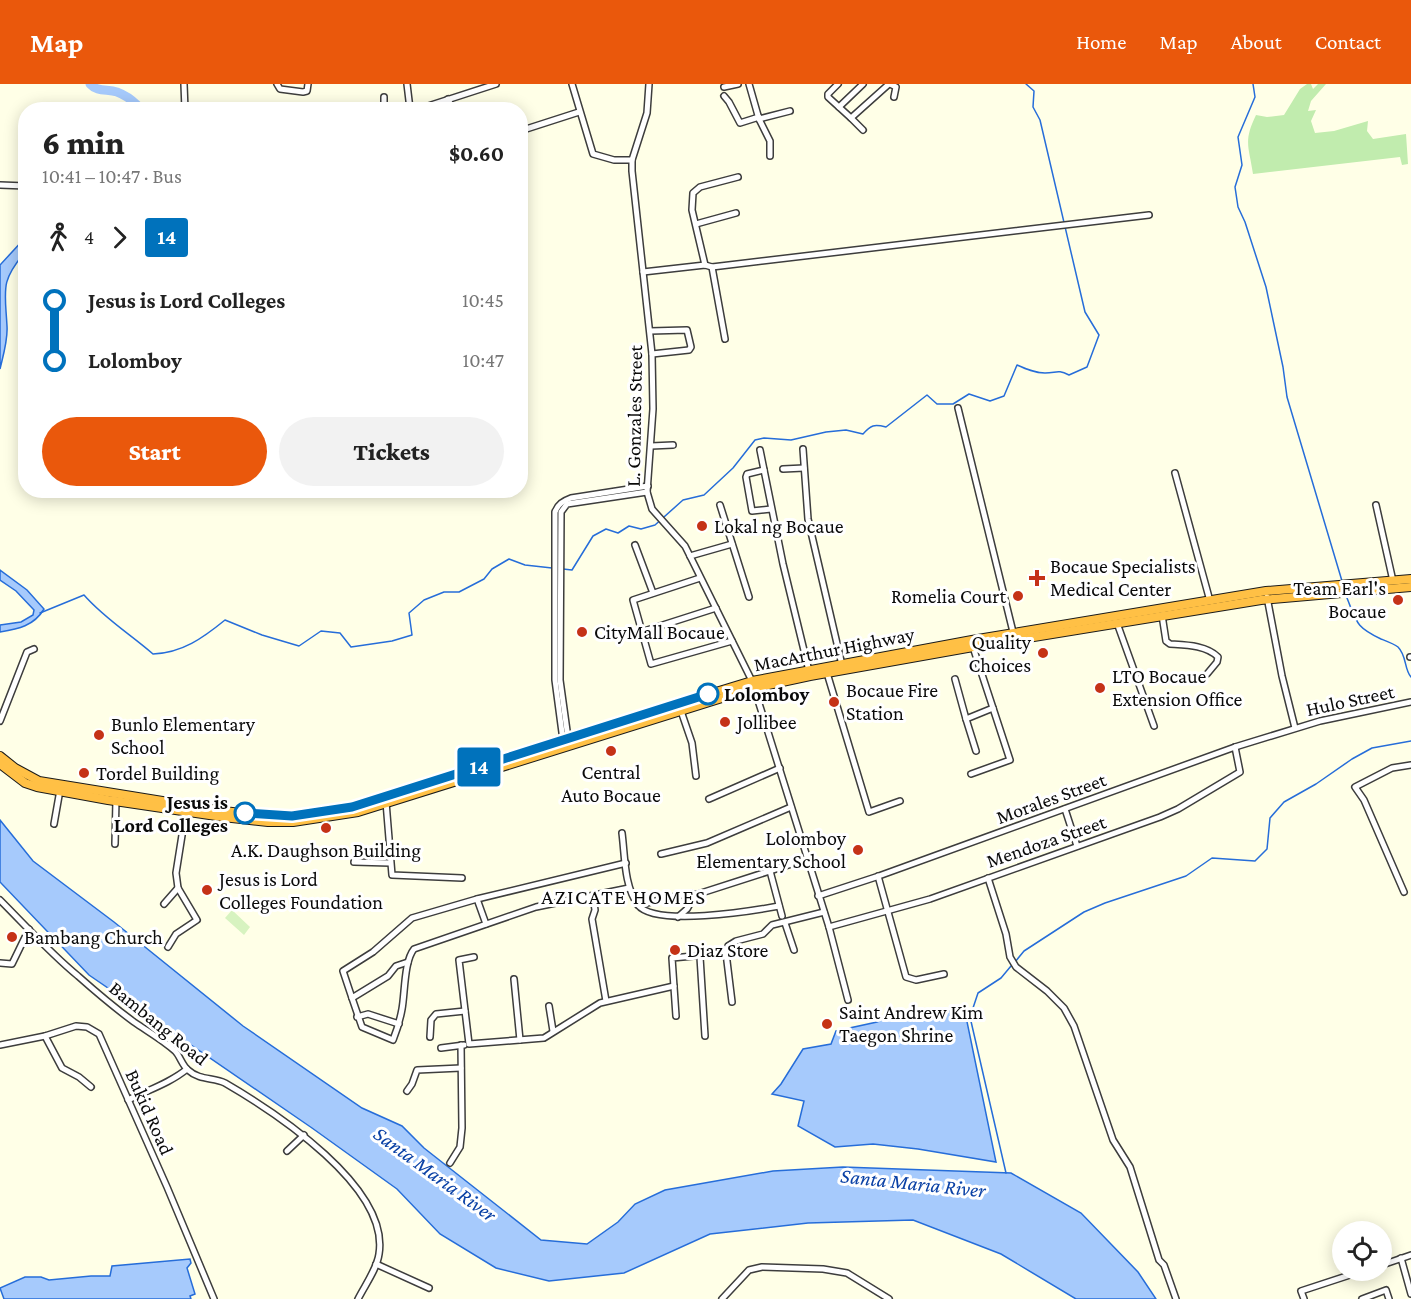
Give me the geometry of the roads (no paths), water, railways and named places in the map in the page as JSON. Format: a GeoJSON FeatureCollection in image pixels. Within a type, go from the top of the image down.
{"type":"FeatureCollection","features":[{"type":"Feature","properties":{"kind":"highway","name":"MacArthur Highway"},"geometry":{"type":"LineString","coordinates":[[0,764],[25,783],[187,807],[267,816],[292,816],[385,800],[753,684],[972,644],[1267,596],[1411,579]]}},
{"type":"Feature","properties":{"kind":"highway","name":"MacArthur Highway"},"geometry":{"type":"LineString","coordinates":[[1162,613],[1210,601],[1411,587]]}},
{"type":"Feature","properties":{"kind":"highway","name":"MacArthur Highway"},"geometry":{"type":"LineString","coordinates":[[810,673],[827,673],[842,667]]}},
{"type":"Feature","properties":{"kind":"highway","name":"MacArthur Highway"},"geometry":{"type":"LineString","coordinates":[[566,742],[681,711],[753,684]]}},
{"type":"Feature","properties":{"kind":"highway","name":"MacArthur Highway"},"geometry":{"type":"LineString","coordinates":[[0,756],[28,777],[60,789]]}},
{"type":"Feature","properties":{"kind":"street"},"geometry":{"type":"LineString","coordinates":[[184,84],[184,102]]}},
{"type":"Feature","properties":{"kind":"street"},"geometry":{"type":"LineString","coordinates":[[277,85],[280,89],[305,92],[308,84]]}},
{"type":"Feature","properties":{"kind":"street"},"geometry":{"type":"LineString","coordinates":[[407,84],[409,102]]}},
{"type":"Feature","properties":{"kind":"street"},"geometry":{"type":"LineString","coordinates":[[439,102],[496,84]]}},
{"type":"Feature","properties":{"kind":"street"},"geometry":{"type":"LineString","coordinates":[[572,84],[593,154],[614,160],[632,160]]}},
{"type":"Feature","properties":{"kind":"street","name":"L. Gonzales Street"},"geometry":{"type":"LineString","coordinates":[[649,84],[647,114],[632,160],[652,354],[653,409],[647,489],[652,510],[685,546],[753,684]]}},
{"type":"Feature","properties":{"kind":"street"},"geometry":{"type":"LineString","coordinates":[[724,87],[738,84]]}},
{"type":"Feature","properties":{"kind":"street"},"geometry":{"type":"LineString","coordinates":[[749,84],[759,118],[770,141],[770,156]]}},
{"type":"Feature","properties":{"kind":"street"},"geometry":{"type":"LineString","coordinates":[[838,84],[828,96],[863,130]]}},
{"type":"Feature","properties":{"kind":"street"},"geometry":{"type":"LineString","coordinates":[[839,107],[863,84]]}},
{"type":"Feature","properties":{"kind":"street"},"geometry":{"type":"LineString","coordinates":[[852,118],[893,85]]}},
{"type":"Feature","properties":{"kind":"street"},"geometry":{"type":"LineString","coordinates":[[893,85],[894,97]]}},
{"type":"Feature","properties":{"kind":"street"},"geometry":{"type":"LineString","coordinates":[[724,96],[742,124],[790,111]]}},
{"type":"Feature","properties":{"kind":"street"},"geometry":{"type":"LineString","coordinates":[[384,97],[384,102]]}},
{"type":"Feature","properties":{"kind":"street"},"geometry":{"type":"LineString","coordinates":[[528,128],[579,112]]}},
{"type":"Feature","properties":{"kind":"street"},"geometry":{"type":"LineString","coordinates":[[705,265],[692,210],[694,190],[738,177]]}},
{"type":"Feature","properties":{"kind":"street"},"geometry":{"type":"LineString","coordinates":[[0,184],[18,185]]}},
{"type":"Feature","properties":{"kind":"street"},"geometry":{"type":"LineString","coordinates":[[696,224],[736,213]]}},
{"type":"Feature","properties":{"kind":"street"},"geometry":{"type":"LineString","coordinates":[[643,272],[705,265],[712,267],[1149,215]]}},
{"type":"Feature","properties":{"kind":"street"},"geometry":{"type":"LineString","coordinates":[[712,267],[725,339]]}},
{"type":"Feature","properties":{"kind":"street"},"geometry":{"type":"LineString","coordinates":[[650,331],[687,330],[691,347],[689,350],[652,354]]}},
{"type":"Feature","properties":{"kind":"street"},"geometry":{"type":"LineString","coordinates":[[958,408],[1014,637]]}},
{"type":"Feature","properties":{"kind":"street"},"geometry":{"type":"LineString","coordinates":[[651,446],[673,445]]}},
{"type":"Feature","properties":{"kind":"street"},"geometry":{"type":"LineString","coordinates":[[803,449],[808,519],[842,667]]}},
{"type":"Feature","properties":{"kind":"street"},"geometry":{"type":"LineString","coordinates":[[760,450],[771,509],[810,673]]}},
{"type":"Feature","properties":{"kind":"street"},"geometry":{"type":"LineString","coordinates":[[783,469],[804,468]]}},
{"type":"Feature","properties":{"kind":"street"},"geometry":{"type":"LineString","coordinates":[[765,470],[747,474],[746,477],[752,511],[771,509]]}},
{"type":"Feature","properties":{"kind":"street"},"geometry":{"type":"LineString","coordinates":[[1175,473],[1210,601]]}},
{"type":"Feature","properties":{"kind":"street"},"geometry":{"type":"LineString","coordinates":[[566,742],[560,680],[557,577],[559,519],[567,504],[647,489]]}},
{"type":"Feature","properties":{"kind":"street"},"geometry":{"type":"LineString","coordinates":[[720,505],[749,597]]}},
{"type":"Feature","properties":{"kind":"street"},"geometry":{"type":"LineString","coordinates":[[1376,505],[1394,581]]}},
{"type":"Feature","properties":{"kind":"street"},"geometry":{"type":"LineString","coordinates":[[635,544],[653,593]]}},
{"type":"Feature","properties":{"kind":"street"},"geometry":{"type":"LineString","coordinates":[[690,556],[732,544]]}},
{"type":"Feature","properties":{"kind":"street"},"geometry":{"type":"LineString","coordinates":[[700,578],[633,601],[652,664],[732,641]]}},
{"type":"Feature","properties":{"kind":"street"},"geometry":{"type":"LineString","coordinates":[[1267,596],[1282,676],[1295,728]]}},
{"type":"Feature","properties":{"kind":"street"},"geometry":{"type":"LineString","coordinates":[[641,632],[716,608]]}},
{"type":"Feature","properties":{"kind":"street"},"geometry":{"type":"LineString","coordinates":[[1162,613],[1166,641],[1170,644],[1201,648],[1218,657],[1217,662],[1207,674]]}},
{"type":"Feature","properties":{"kind":"street"},"geometry":{"type":"LineString","coordinates":[[1117,620],[1154,726]]}},
{"type":"Feature","properties":{"kind":"street"},"geometry":{"type":"LineString","coordinates":[[972,644],[1010,760],[972,774]]}},
{"type":"Feature","properties":{"kind":"street"},"geometry":{"type":"LineString","coordinates":[[0,722],[27,652],[34,650]]}},
{"type":"Feature","properties":{"kind":"street"},"geometry":{"type":"LineString","coordinates":[[827,673],[869,812],[900,801]]}},
{"type":"Feature","properties":{"kind":"street"},"geometry":{"type":"LineString","coordinates":[[955,679],[976,752]]}},
{"type":"Feature","properties":{"kind":"street"},"geometry":{"type":"LineString","coordinates":[[753,684],[829,927],[848,1000]]}},
{"type":"Feature","properties":{"kind":"street","name":"Hulo Street"},"geometry":{"type":"LineString","coordinates":[[1295,728],[1331,718],[1411,702]]}},
{"type":"Feature","properties":{"kind":"street"},"geometry":{"type":"LineString","coordinates":[[966,719],[993,708]]}},
{"type":"Feature","properties":{"kind":"street"},"geometry":{"type":"LineString","coordinates":[[681,711],[692,743],[696,776]]}},
{"type":"Feature","properties":{"kind":"street","name":"Morales Street"},"geometry":{"type":"LineString","coordinates":[[818,896],[1235,747],[1295,728]]}},
{"type":"Feature","properties":{"kind":"street","name":"Mendoza Street"},"geometry":{"type":"LineString","coordinates":[[829,927],[930,899],[1178,809],[1240,772],[1235,747]]}},
{"type":"Feature","properties":{"kind":"street"},"geometry":{"type":"LineString","coordinates":[[1404,892],[1364,800],[1354,787],[1392,768],[1411,765]]}},
{"type":"Feature","properties":{"kind":"street"},"geometry":{"type":"LineString","coordinates":[[709,799],[780,768]]}},
{"type":"Feature","properties":{"kind":"street"},"geometry":{"type":"LineString","coordinates":[[54,824],[60,789]]}},
{"type":"Feature","properties":{"kind":"street"},"geometry":{"type":"LineString","coordinates":[[115,844],[116,798]]}},
{"type":"Feature","properties":{"kind":"street"},"geometry":{"type":"LineString","coordinates":[[385,800],[392,874],[462,878]]}},
{"type":"Feature","properties":{"kind":"street"},"geometry":{"type":"LineString","coordinates":[[168,947],[176,934],[197,920],[178,888],[176,873],[187,807]]}},
{"type":"Feature","properties":{"kind":"street"},"geometry":{"type":"LineString","coordinates":[[661,854],[707,843],[791,807]]}},
{"type":"Feature","properties":{"kind":"street"},"geometry":{"type":"LineString","coordinates":[[1065,809],[1077,846]]}},
{"type":"Feature","properties":{"kind":"street"},"geometry":{"type":"LineString","coordinates":[[621,833],[629,888],[638,905],[651,914],[678,918],[778,906]]}},
{"type":"Feature","properties":{"kind":"street"},"geometry":{"type":"LineString","coordinates":[[638,905],[690,893],[695,895],[807,859]]}},
{"type":"Feature","properties":{"kind":"street"},"geometry":{"type":"LineString","coordinates":[[354,862],[390,863]]}},
{"type":"Feature","properties":{"kind":"street"},"geometry":{"type":"LineString","coordinates":[[626,863],[477,899],[412,918],[372,952],[343,971],[357,1017],[362,1027],[393,1040],[399,1024],[408,962],[414,949],[536,907],[629,888]]}},
{"type":"Feature","properties":{"kind":"street"},"geometry":{"type":"LineString","coordinates":[[770,872],[782,916]]}},
{"type":"Feature","properties":{"kind":"street"},"geometry":{"type":"LineString","coordinates":[[878,876],[906,977],[916,980],[944,974]]}},
{"type":"Feature","properties":{"kind":"street"},"geometry":{"type":"LineString","coordinates":[[988,878],[1010,957],[1016,967],[1047,992],[1070,1016],[1113,1140],[1130,1167],[1159,1260],[1164,1265],[1176,1299]]}},
{"type":"Feature","properties":{"kind":"street"},"geometry":{"type":"LineString","coordinates":[[164,904],[178,888]]}},
{"type":"Feature","properties":{"kind":"street"},"geometry":{"type":"LineString","coordinates":[[678,918],[687,909],[695,895]]}},
{"type":"Feature","properties":{"kind":"street"},"geometry":{"type":"LineString","coordinates":[[593,896],[595,910],[592,919],[606,1001]]}},
{"type":"Feature","properties":{"kind":"street"},"geometry":{"type":"LineString","coordinates":[[477,899],[486,924]]}},
{"type":"Feature","properties":{"kind":"street","name":"Bambang Road"},"geometry":{"type":"LineString","coordinates":[[0,900],[77,976],[175,1052],[187,1069],[205,1079],[222,1081],[304,1135],[336,1165],[363,1197],[379,1237],[376,1264],[358,1299]]}},
{"type":"Feature","properties":{"kind":"street"},"geometry":{"type":"LineString","coordinates":[[732,1002],[726,954],[728,946],[736,941],[763,934],[772,925],[824,912]]}},
{"type":"Feature","properties":{"kind":"street"},"geometry":{"type":"LineString","coordinates":[[785,923],[794,950]]}},
{"type":"Feature","properties":{"kind":"street"},"geometry":{"type":"LineString","coordinates":[[0,963],[12,964],[29,929]]}},
{"type":"Feature","properties":{"kind":"street"},"geometry":{"type":"LineString","coordinates":[[676,1016],[672,958],[726,954]]}},
{"type":"Feature","properties":{"kind":"street"},"geometry":{"type":"LineString","coordinates":[[469,1044],[459,960],[474,957]]}},
{"type":"Feature","properties":{"kind":"street"},"geometry":{"type":"LineString","coordinates":[[700,957],[705,1036]]}},
{"type":"Feature","properties":{"kind":"street"},"geometry":{"type":"LineString","coordinates":[[352,998],[388,976],[396,966],[408,962]]}},
{"type":"Feature","properties":{"kind":"street"},"geometry":{"type":"LineString","coordinates":[[514,979],[520,1040]]}},
{"type":"Feature","properties":{"kind":"street"},"geometry":{"type":"LineString","coordinates":[[441,1048],[544,1038],[600,1003],[674,986]]}},
{"type":"Feature","properties":{"kind":"street"},"geometry":{"type":"LineString","coordinates":[[549,1006],[553,1031]]}},
{"type":"Feature","properties":{"kind":"street"},"geometry":{"type":"LineString","coordinates":[[430,1037],[431,1020],[436,1014],[465,1011]]}},
{"type":"Feature","properties":{"kind":"street"},"geometry":{"type":"LineString","coordinates":[[357,1017],[368,1014],[399,1024]]}},
{"type":"Feature","properties":{"kind":"street","name":"Bukid Road"},"geometry":{"type":"LineString","coordinates":[[0,1045],[45,1036],[76,1026],[94,1030],[102,1039],[214,1299]]}},
{"type":"Feature","properties":{"kind":"street"},"geometry":{"type":"LineString","coordinates":[[45,1036],[62,1068],[79,1077],[90,1087]]}},
{"type":"Feature","properties":{"kind":"street"},"geometry":{"type":"LineString","coordinates":[[450,1163],[460,1148],[462,1128],[461,1045]]}},
{"type":"Feature","properties":{"kind":"street"},"geometry":{"type":"LineString","coordinates":[[407,1091],[417,1070],[461,1068]]}},
{"type":"Feature","properties":{"kind":"street"},"geometry":{"type":"LineString","coordinates":[[128,1100],[159,1084],[173,1080],[187,1069]]}},
{"type":"Feature","properties":{"kind":"street"},"geometry":{"type":"LineString","coordinates":[[287,1151],[304,1135]]}},
{"type":"Feature","properties":{"kind":"street"},"geometry":{"type":"LineString","coordinates":[[1392,1261],[1411,1255]]}},
{"type":"Feature","properties":{"kind":"street"},"geometry":{"type":"LineString","coordinates":[[1401,1258],[1411,1294]]}},
{"type":"Feature","properties":{"kind":"street"},"geometry":{"type":"LineString","coordinates":[[376,1264],[429,1288]]}},
{"type":"Feature","properties":{"kind":"street"},"geometry":{"type":"LineString","coordinates":[[722,1299],[749,1270],[762,1267],[823,1269],[847,1273],[889,1299]]}},
{"type":"Feature","properties":{"kind":"street"},"geometry":{"type":"LineString","coordinates":[[1304,1299],[1301,1291],[1332,1281]]}},
{"type":"Feature","properties":{"kind":"street"},"geometry":{"type":"LineString","coordinates":[[1362,1299],[1386,1290],[1389,1299]]}},
{"type":"Feature","properties":{"kind":"water"},"geometry":{"type":"Polygon","coordinates":[[[18,246],[18,261],[11,271],[6,286],[7,337],[0,369],[0,265],[18,246]]]}},
{"type":"Feature","properties":{"kind":"water"},"geometry":{"type":"Polygon","coordinates":[[[0,570],[27,590],[44,609],[30,623],[0,632],[0,625],[21,622],[33,615],[34,610],[16,591],[0,580],[0,570]]]}},
{"type":"Feature","properties":{"kind":"water","name":"Santa Maria River"},"geometry":{"type":"Polygon","coordinates":[[[0,820],[33,861],[114,922],[243,1026],[362,1108],[402,1126],[424,1148],[541,1240],[587,1244],[618,1222],[635,1204],[665,1190],[773,1171],[843,1167],[1011,1173],[1081,1213],[1138,1272],[1156,1299],[1076,1299],[1001,1254],[913,1220],[808,1223],[710,1234],[624,1273],[549,1281],[496,1268],[440,1234],[397,1189],[89,975],[0,882],[0,820]]]}},
{"type":"Feature","properties":{"kind":"water"},"geometry":{"type":"Polygon","coordinates":[[[938,1010],[965,1012],[996,1162],[873,1144],[835,1147],[798,1126],[804,1101],[772,1094],[803,1049],[831,1044],[836,1031],[877,1022],[898,1013],[938,1010]]]}},
{"type":"Feature","properties":{"kind":"water"},"geometry":{"type":"Polygon","coordinates":[[[190,1259],[191,1263],[187,1268],[195,1294],[190,1296],[191,1299],[4,1299],[0,1288],[25,1277],[41,1277],[49,1280],[110,1276],[112,1266],[190,1259]]]}},
{"type":"Feature","properties":{"kind":"waterway"},"geometry":{"type":"LineString","coordinates":[[90,84],[102,90],[117,92],[134,102]]}},
{"type":"Feature","properties":{"kind":"waterway"},"geometry":{"type":"LineString","coordinates":[[563,569],[572,570],[593,536],[606,529],[618,533],[629,526],[641,529],[655,525],[683,500],[704,495],[733,468],[755,440],[764,438],[791,440],[846,430],[863,434],[873,426],[886,427],[927,395],[937,404],[953,404],[969,394],[990,401],[1004,396],[1017,365],[1038,372],[1059,372],[1069,375],[1087,367],[1099,335],[1085,312],[1040,120],[1033,107],[1034,91],[1026,84]]}},
{"type":"Feature","properties":{"kind":"waterway"},"geometry":{"type":"LineString","coordinates":[[1253,84],[1255,97],[1238,137],[1242,165],[1235,187],[1238,207],[1266,287],[1287,397],[1342,581]]}},
{"type":"Feature","properties":{"kind":"waterway"},"geometry":{"type":"LineString","coordinates":[[40,613],[84,595],[109,619],[153,654],[183,648],[209,633],[225,620],[262,635],[299,646],[321,631],[340,633],[351,647],[392,641],[412,635],[409,613],[424,600],[444,592],[459,592],[484,579],[492,569],[509,559],[525,565],[552,568]]}},
{"type":"Feature","properties":{"kind":"waterway"},"geometry":{"type":"LineString","coordinates":[[1347,598],[1362,627],[1398,647],[1403,654],[1411,677]]}},
{"type":"Feature","properties":{"kind":"waterway"},"geometry":{"type":"LineString","coordinates":[[1015,962],[1024,951],[1084,912],[1105,903],[1186,876],[1212,858],[1255,861],[1267,849],[1270,818],[1284,802],[1372,748],[1411,741]]}},
{"type":"Feature","properties":{"kind":"waterway"},"geometry":{"type":"LineString","coordinates":[[1006,1173],[970,1017],[978,993],[1001,978],[1011,966]]}},
{"type":"Feature","properties":{"kind":"place","name":"Lokal ng Bocaue"},"geometry":{"type":"Point","coordinates":[702,526]}},
{"type":"Feature","properties":{"kind":"place","name":"Bocaue Specialists Medical Center"},"geometry":{"type":"Point","coordinates":[1037,578]}},
{"type":"Feature","properties":{"kind":"place","name":"Romelia Court"},"geometry":{"type":"Point","coordinates":[1018,596]}},
{"type":"Feature","properties":{"kind":"place","name":"Team Earl's Bocaue"},"geometry":{"type":"Point","coordinates":[1398,600]}},
{"type":"Feature","properties":{"kind":"place","name":"CityMall Bocaue"},"geometry":{"type":"Point","coordinates":[582,632]}},
{"type":"Feature","properties":{"kind":"place","name":"Quality Choices"},"geometry":{"type":"Point","coordinates":[1043,653]}},
{"type":"Feature","properties":{"kind":"place","name":"LTO Bocaue Extension Office"},"geometry":{"type":"Point","coordinates":[1100,688]}},
{"type":"Feature","properties":{"kind":"place","name":"Lolomboy"},"geometry":{"type":"Point","coordinates":[708,694]}},
{"type":"Feature","properties":{"kind":"place","name":"Bocaue Fire Station"},"geometry":{"type":"Point","coordinates":[834,702]}},
{"type":"Feature","properties":{"kind":"place","name":"Jollibee"},"geometry":{"type":"Point","coordinates":[725,722]}},
{"type":"Feature","properties":{"kind":"place","name":"Bunlo Elementary School"},"geometry":{"type":"Point","coordinates":[99,735]}},
{"type":"Feature","properties":{"kind":"place","name":"Central Auto Bocaue"},"geometry":{"type":"Point","coordinates":[611,751]}},
{"type":"Feature","properties":{"kind":"place","name":"Tordel Building"},"geometry":{"type":"Point","coordinates":[84,773]}},
{"type":"Feature","properties":{"kind":"place","name":"Jesus is Lord Colleges"},"geometry":{"type":"Point","coordinates":[245,813]}},
{"type":"Feature","properties":{"kind":"place","name":"A.K. Daughson Building"},"geometry":{"type":"Point","coordinates":[326,828]}},
{"type":"Feature","properties":{"kind":"place","name":"Lolomboy Elementary School"},"geometry":{"type":"Point","coordinates":[858,850]}},
{"type":"Feature","properties":{"kind":"place","name":"Jesus is Lord Colleges Foundation"},"geometry":{"type":"Point","coordinates":[207,890]}},
{"type":"Feature","properties":{"kind":"place","name":"Bambang Church"},"geometry":{"type":"Point","coordinates":[12,937]}},
{"type":"Feature","properties":{"kind":"place","name":"Diaz Store"},"geometry":{"type":"Point","coordinates":[675,950]}},
{"type":"Feature","properties":{"kind":"place","name":"Saint Andrew Kim Taegon Shrine"},"geometry":{"type":"Point","coordinates":[827,1024]}},
{"type":"Feature","properties":{"kind":"district","name":"AZICATE HOMES"},"geometry":{"type":"Point","coordinates":[624,897]}}]}
